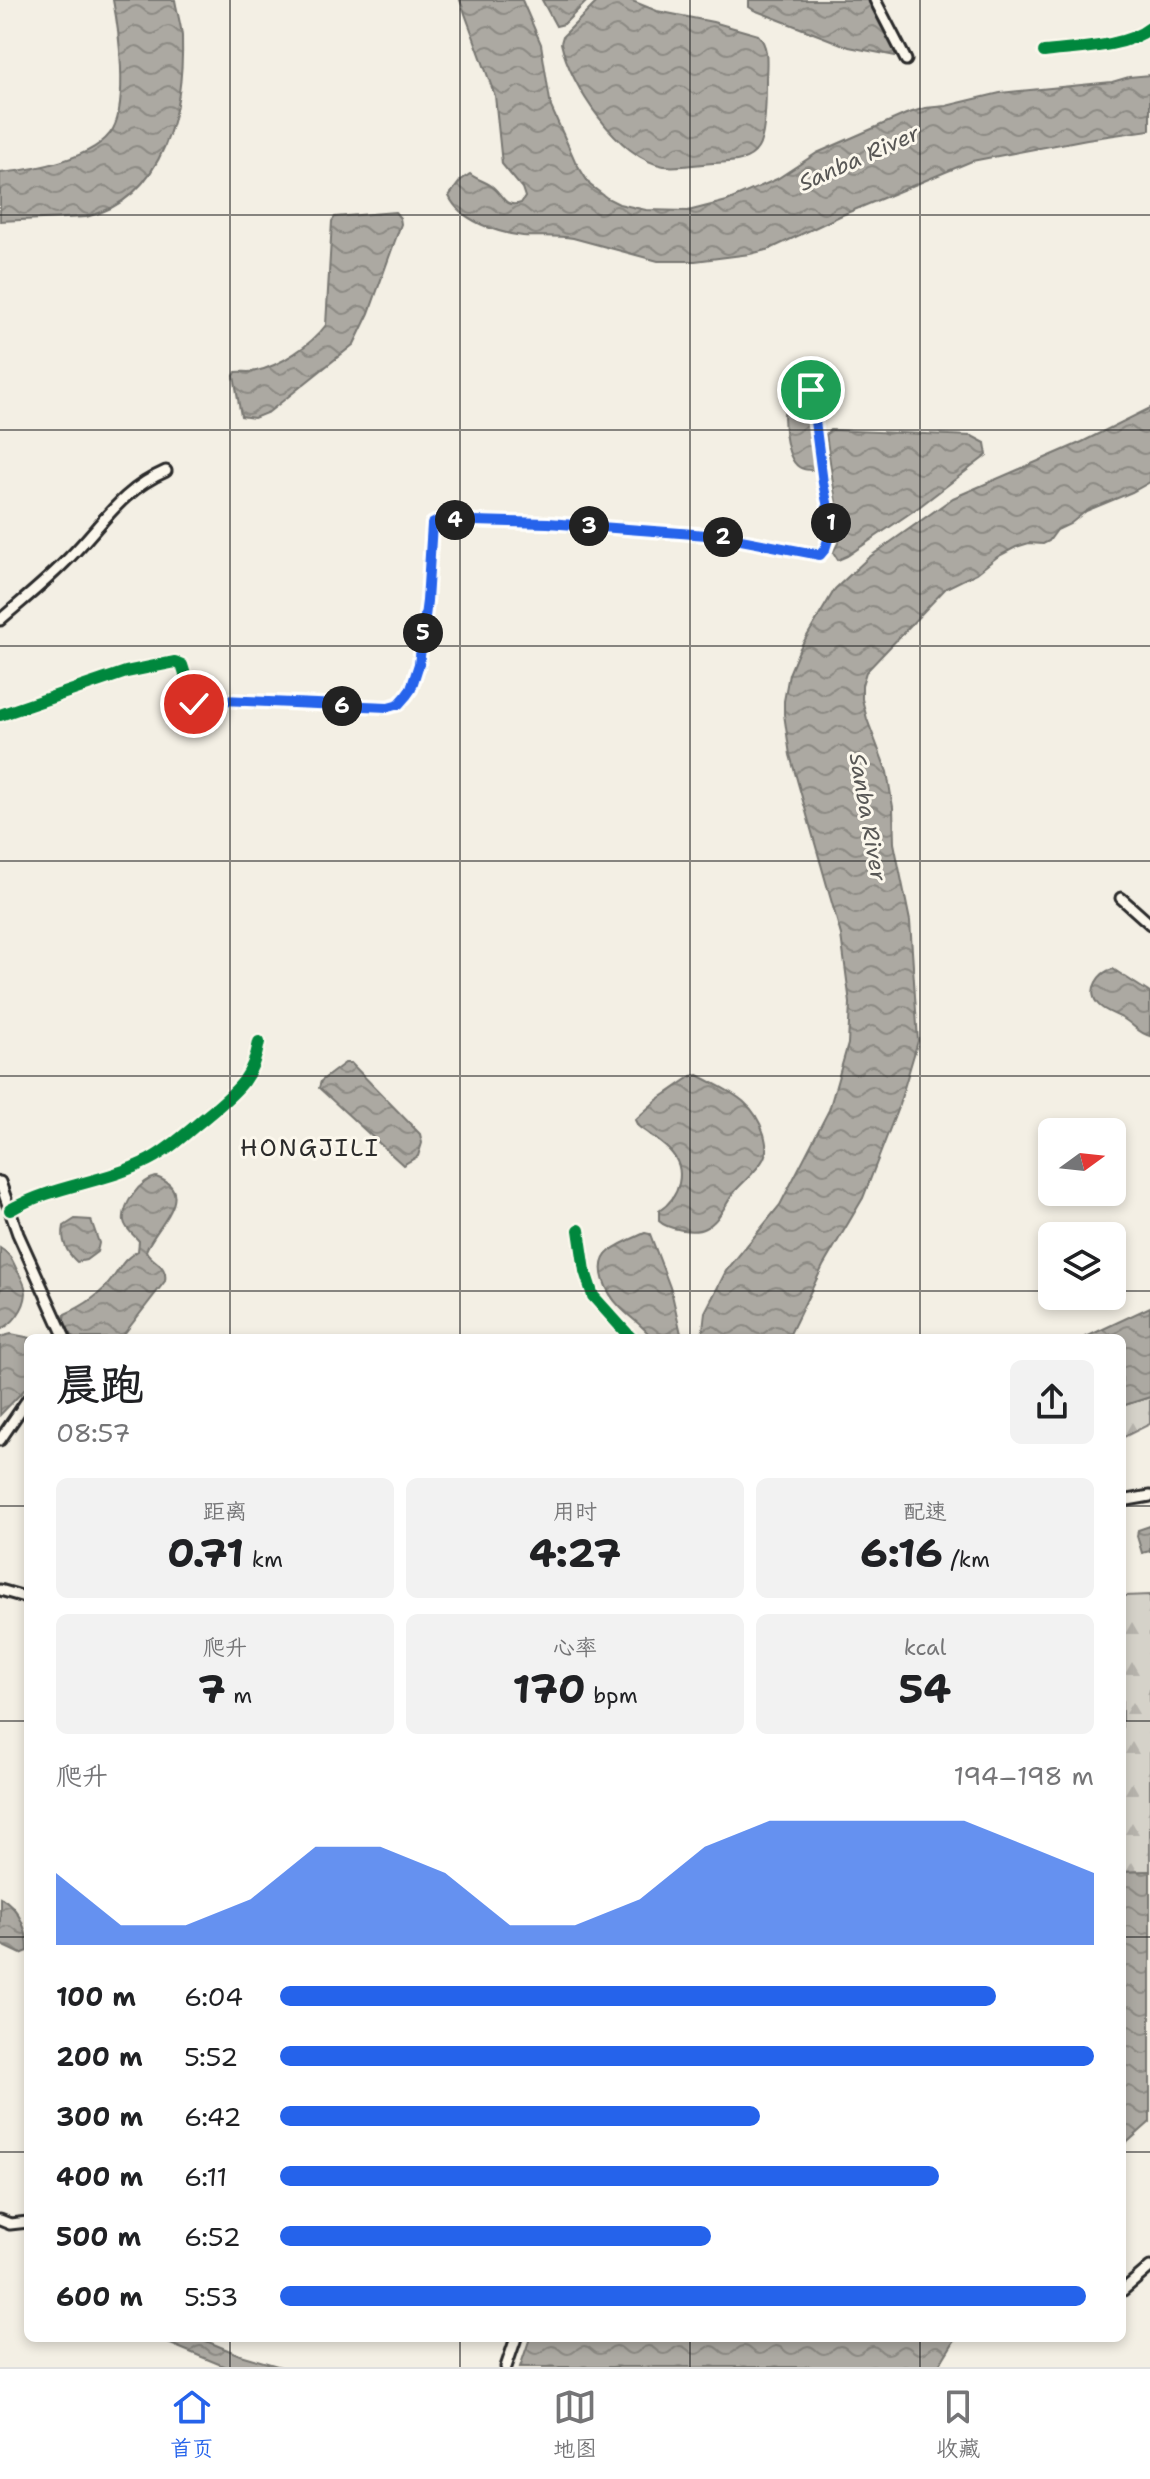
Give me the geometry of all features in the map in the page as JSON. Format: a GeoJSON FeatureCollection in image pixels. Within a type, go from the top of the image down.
{"type":"FeatureCollection","features":[{"type":"Feature","properties":{"kind":"street"},"geometry":{"type":"LineString","coordinates":[[875,0],[906,60]]}},
{"type":"Feature","properties":{"kind":"street"},"geometry":{"type":"LineString","coordinates":[[1044,52],[1117,42],[1134,38],[1150,28]]}},
{"type":"Feature","properties":{"kind":"street"},"geometry":{"type":"LineString","coordinates":[[0,715],[126,672],[175,662],[182,665],[194,704],[222,700],[396,706],[411,689],[419,664],[432,524],[439,520],[548,523],[720,536],[820,555],[832,527],[811,390]]}},
{"type":"Feature","properties":{"kind":"street"},"geometry":{"type":"LineString","coordinates":[[0,620],[70,557],[121,499],[140,484],[166,471]]}},
{"type":"Feature","properties":{"kind":"street"},"geometry":{"type":"LineString","coordinates":[[1121,898],[1150,924]]}},
{"type":"Feature","properties":{"kind":"street"},"geometry":{"type":"LineString","coordinates":[[10,1210],[29,1199],[130,1168],[173,1145],[247,1080],[256,1062],[259,1042]]}},
{"type":"Feature","properties":{"kind":"street"},"geometry":{"type":"LineString","coordinates":[[0,1182],[30,1261],[63,1334]]}},
{"type":"Feature","properties":{"kind":"street"},"geometry":{"type":"LineString","coordinates":[[579,1230],[585,1271],[593,1296],[627,1334]]}},
{"type":"Feature","properties":{"kind":"street"},"geometry":{"type":"LineString","coordinates":[[0,1440],[24,1405]]}},
{"type":"Feature","properties":{"kind":"street"},"geometry":{"type":"LineString","coordinates":[[1126,1500],[1150,1496]]}},
{"type":"Feature","properties":{"kind":"street"},"geometry":{"type":"LineString","coordinates":[[0,1590],[24,1597]]}},
{"type":"Feature","properties":{"kind":"street"},"geometry":{"type":"LineString","coordinates":[[0,2220],[10,2224],[24,2222]]}},
{"type":"Feature","properties":{"kind":"street"},"geometry":{"type":"LineString","coordinates":[[1126,2288],[1150,2267]]}},
{"type":"Feature","properties":{"kind":"street"},"geometry":{"type":"LineString","coordinates":[[506,2367],[515,2342]]}},
{"type":"Feature","properties":{"kind":"green space"},"geometry":{"type":"Polygon","coordinates":[[[1150,1397],[1150,1424],[1126,1436],[1126,1405],[1150,1397]]]}},
{"type":"Feature","properties":{"kind":"green space"},"geometry":{"type":"Polygon","coordinates":[[[1150,1595],[1150,1871],[1126,1872],[1126,1596],[1150,1595]]]}},
{"type":"Feature","properties":{"kind":"water"},"geometry":{"type":"Polygon","coordinates":[[[113,0],[175,0],[182,36],[182,63],[174,119],[165,146],[152,170],[135,191],[113,207],[86,217],[0,221],[0,173],[45,166],[78,155],[93,148],[113,129],[118,117],[121,84],[120,47],[113,0]]]}},
{"type":"Feature","properties":{"kind":"water","name":"Sanba River"},"geometry":{"type":"Polygon","coordinates":[[[460,0],[522,0],[541,44],[551,107],[575,161],[590,185],[607,198],[646,210],[688,211],[727,201],[777,179],[817,153],[906,114],[1000,93],[1112,82],[1150,75],[1150,130],[972,161],[842,215],[770,249],[750,254],[695,261],[658,261],[573,238],[523,236],[492,229],[471,219],[454,205],[449,196],[470,174],[492,186],[508,203],[521,203],[525,197],[522,188],[502,164],[495,96],[460,0]]]}},
{"type":"Feature","properties":{"kind":"water"},"geometry":{"type":"Polygon","coordinates":[[[542,0],[588,0],[564,24],[556,26],[542,0]]]}},
{"type":"Feature","properties":{"kind":"water"},"geometry":{"type":"Polygon","coordinates":[[[599,0],[630,0],[657,11],[758,35],[766,57],[766,106],[763,134],[754,153],[731,162],[664,166],[630,150],[614,135],[586,99],[561,43],[563,36],[599,0]]]}},
{"type":"Feature","properties":{"kind":"water"},"geometry":{"type":"Polygon","coordinates":[[[749,0],[871,0],[898,52],[895,56],[849,47],[754,10],[749,7],[749,0]]]}},
{"type":"Feature","properties":{"kind":"water"},"geometry":{"type":"Polygon","coordinates":[[[395,212],[401,224],[369,313],[354,344],[269,412],[254,418],[241,416],[234,376],[236,372],[256,371],[285,360],[326,325],[332,221],[335,217],[395,212]]]}},
{"type":"Feature","properties":{"kind":"water"},"geometry":{"type":"Polygon","coordinates":[[[809,397],[818,470],[804,469],[794,462],[786,436],[785,401],[809,397]]]}},
{"type":"Feature","properties":{"kind":"water","name":"Sanba River"},"geometry":{"type":"Polygon","coordinates":[[[1150,408],[1150,482],[1086,511],[1057,530],[1049,541],[1016,547],[977,573],[946,588],[866,672],[862,699],[887,772],[893,807],[894,843],[910,921],[918,1041],[899,1105],[863,1198],[823,1266],[790,1334],[702,1334],[705,1312],[726,1271],[780,1205],[829,1110],[848,1044],[850,1003],[841,935],[790,755],[784,714],[789,674],[800,648],[835,589],[868,558],[953,498],[1082,442],[1150,408]]]}},
{"type":"Feature","properties":{"kind":"water"},"geometry":{"type":"Polygon","coordinates":[[[830,430],[972,436],[985,443],[987,455],[919,507],[838,560],[833,552],[841,538],[826,434],[830,430]]]}},
{"type":"Feature","properties":{"kind":"water"},"geometry":{"type":"Polygon","coordinates":[[[1113,969],[1150,993],[1150,1036],[1102,1008],[1094,998],[1096,982],[1113,969]]]}},
{"type":"Feature","properties":{"kind":"water"},"geometry":{"type":"Polygon","coordinates":[[[345,1063],[351,1063],[420,1134],[422,1143],[418,1156],[403,1165],[319,1088],[321,1081],[345,1063]]]}},
{"type":"Feature","properties":{"kind":"water"},"geometry":{"type":"Polygon","coordinates":[[[698,1075],[746,1104],[759,1122],[766,1149],[755,1171],[736,1190],[715,1221],[700,1230],[688,1231],[659,1221],[659,1211],[672,1199],[679,1183],[679,1166],[669,1150],[638,1126],[635,1120],[657,1100],[698,1075]]]}},
{"type":"Feature","properties":{"kind":"water"},"geometry":{"type":"Polygon","coordinates":[[[156,1177],[174,1192],[170,1212],[146,1251],[162,1267],[165,1281],[124,1334],[71,1334],[63,1322],[65,1314],[97,1295],[125,1260],[138,1251],[139,1241],[126,1227],[124,1214],[134,1194],[156,1177]]]}},
{"type":"Feature","properties":{"kind":"water"},"geometry":{"type":"Polygon","coordinates":[[[75,1219],[91,1220],[99,1243],[97,1252],[77,1262],[67,1250],[63,1236],[64,1226],[75,1219]]]}},
{"type":"Feature","properties":{"kind":"water"},"geometry":{"type":"Polygon","coordinates":[[[645,1233],[650,1234],[671,1290],[681,1334],[649,1334],[624,1311],[606,1287],[602,1264],[610,1251],[645,1233]]]}},
{"type":"Feature","properties":{"kind":"water"},"geometry":{"type":"Polygon","coordinates":[[[0,1248],[12,1259],[26,1293],[18,1315],[0,1330],[0,1248]]]}},
{"type":"Feature","properties":{"kind":"water"},"geometry":{"type":"Polygon","coordinates":[[[1150,1307],[1150,1397],[1126,1405],[1126,1334],[1093,1334],[1150,1307]]]}},
{"type":"Feature","properties":{"kind":"water"},"geometry":{"type":"Polygon","coordinates":[[[11,1334],[24,1337],[24,1390],[0,1415],[0,1337],[11,1334]]]}},
{"type":"Feature","properties":{"kind":"water"},"geometry":{"type":"Polygon","coordinates":[[[1150,1526],[1150,1551],[1142,1553],[1138,1530],[1150,1526]]]}},
{"type":"Feature","properties":{"kind":"water"},"geometry":{"type":"Polygon","coordinates":[[[1150,1871],[1150,2122],[1126,2143],[1126,1872],[1150,1871]]]}},
{"type":"Feature","properties":{"kind":"water"},"geometry":{"type":"Polygon","coordinates":[[[0,1897],[7,1901],[21,1920],[24,1953],[0,1944],[0,1897]]]}},
{"type":"Feature","properties":{"kind":"water"},"geometry":{"type":"Polygon","coordinates":[[[166,2342],[209,2342],[281,2367],[226,2367],[166,2342]]]}},
{"type":"Feature","properties":{"kind":"water"},"geometry":{"type":"Polygon","coordinates":[[[529,2342],[954,2342],[938,2367],[520,2367],[529,2342]]]}},
{"type":"Feature","properties":{"kind":"cycle path"},"geometry":{"type":"LineString","coordinates":[[1044,52],[1114,43],[1140,35],[1150,28]]}},
{"type":"Feature","properties":{"kind":"cycle path"},"geometry":{"type":"LineString","coordinates":[[0,715],[126,672],[175,662],[182,665],[194,704],[222,700],[388,707],[399,704],[411,689],[419,664],[432,524],[439,520],[548,523],[720,536],[820,555],[832,527],[811,390]]}},
{"type":"Feature","properties":{"kind":"cycle path"},"geometry":{"type":"LineString","coordinates":[[10,1210],[44,1195],[132,1168],[166,1149],[237,1089],[249,1073],[259,1042]]}},
{"type":"Feature","properties":{"kind":"cycle path"},"geometry":{"type":"LineString","coordinates":[[579,1230],[585,1271],[593,1296],[627,1334]]}},
{"type":"Feature","properties":{"kind":"district","name":"HONGJILI"},"geometry":{"type":"Point","coordinates":[310,1148]}},
{"type":"Feature","properties":{"kind":"route"},"geometry":{"type":"LineString","coordinates":[[194,704],[222,700],[388,707],[399,704],[411,689],[419,664],[434,521],[548,523],[720,536],[820,555],[830,538],[832,527],[811,390]]}}]}
